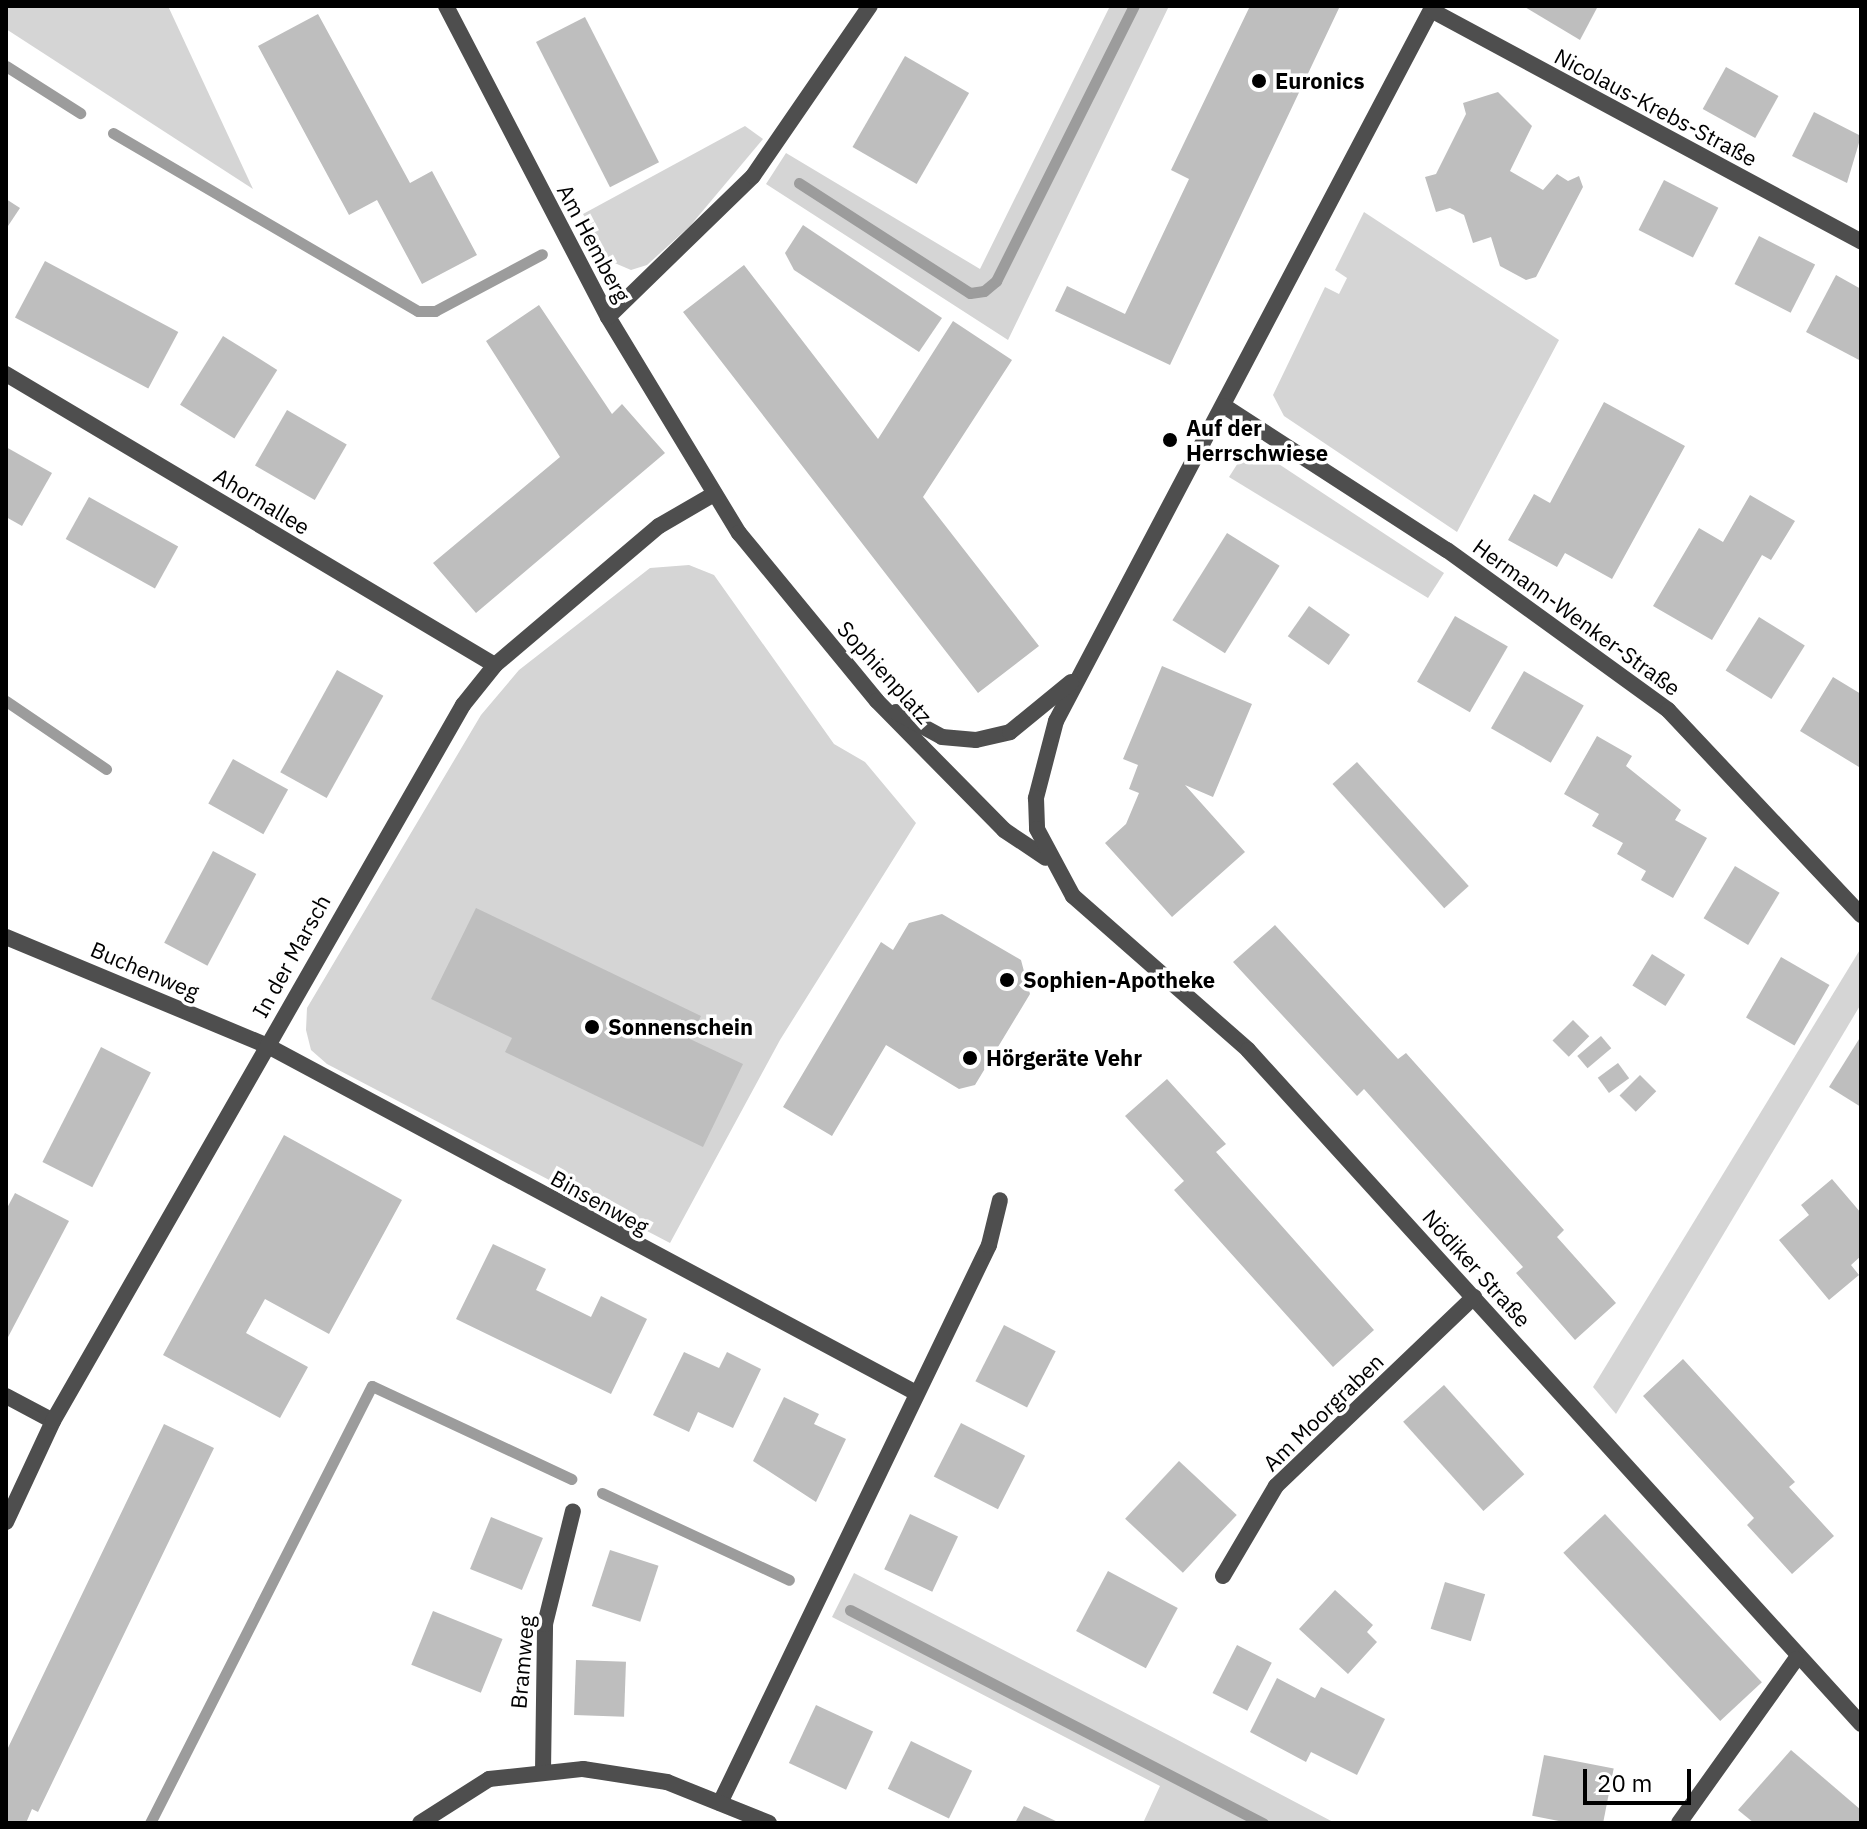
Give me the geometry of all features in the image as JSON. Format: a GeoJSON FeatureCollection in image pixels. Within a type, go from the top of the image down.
{"type":"FeatureCollection","features":[{"type":"Feature","properties":{"kind":"street","name":"Am Hemberg"},"geometry":{"type":"LineString","coordinates":[[446,6],[608,317],[714,494]]}},
{"type":"Feature","properties":{"kind":"street"},"geometry":{"type":"LineString","coordinates":[[608,317],[702,234],[753,176],[870,6]]}},
{"type":"Feature","properties":{"kind":"street"},"geometry":{"type":"LineString","coordinates":[[1046,858],[1037,829],[1042,765],[1080,673],[1432,8]]}},
{"type":"Feature","properties":{"kind":"street","name":"Nicolaus-Krebs-Straße"},"geometry":{"type":"LineString","coordinates":[[1432,8],[1861,242]]}},
{"type":"Feature","properties":{"kind":"street","name":"Ahornallee"},"geometry":{"type":"LineString","coordinates":[[6,374],[495,665]]}},
{"type":"Feature","properties":{"kind":"street","name":"Hermann-Wenker-Straße"},"geometry":{"type":"LineString","coordinates":[[1224,406],[1447,550],[1668,710],[1861,915]]}},
{"type":"Feature","properties":{"kind":"street","name":"In der Marsch"},"geometry":{"type":"LineString","coordinates":[[6,1522],[53,1421],[463,705],[495,665],[659,526],[714,494]]}},
{"type":"Feature","properties":{"kind":"street","name":"Sophienplatz"},"geometry":{"type":"LineString","coordinates":[[714,494],[877,701],[1004,830],[1046,858]]}},
{"type":"Feature","properties":{"kind":"street"},"geometry":{"type":"LineString","coordinates":[[877,701],[942,737],[976,740],[1010,732],[1080,673]]}},
{"type":"Feature","properties":{"kind":"street","name":"Nödiker Straße"},"geometry":{"type":"LineString","coordinates":[[1046,858],[1073,896],[1248,1050],[1474,1297],[1796,1659],[1861,1724]]}},
{"type":"Feature","properties":{"kind":"street","name":"Buchenweg"},"geometry":{"type":"LineString","coordinates":[[6,937],[266,1045]]}},
{"type":"Feature","properties":{"kind":"street","name":"Binsenweg"},"geometry":{"type":"LineString","coordinates":[[266,1045],[916,1393]]}},
{"type":"Feature","properties":{"kind":"street"},"geometry":{"type":"LineString","coordinates":[[720,1803],[989,1245],[1000,1200]]}},
{"type":"Feature","properties":{"kind":"street","name":"Am Moorgraben"},"geometry":{"type":"LineString","coordinates":[[1223,1576],[1276,1486],[1474,1297]]}},
{"type":"Feature","properties":{"kind":"street"},"geometry":{"type":"LineString","coordinates":[[6,1396],[53,1421]]}},
{"type":"Feature","properties":{"kind":"street","name":"Bramweg"},"geometry":{"type":"LineString","coordinates":[[543,1772],[538,1734],[545,1624],[573,1511]]}},
{"type":"Feature","properties":{"kind":"street"},"geometry":{"type":"LineString","coordinates":[[1679,1823],[1796,1659]]}},
{"type":"Feature","properties":{"kind":"street"},"geometry":{"type":"LineString","coordinates":[[420,1823],[489,1779],[543,1772],[624,1772],[720,1803],[769,1823]]}},
{"type":"Feature","properties":{"kind":"shaded area"},"geometry":{"type":"Polygon","coordinates":[[[6,6],[168,6],[253,189],[6,29],[6,6]]]}},
{"type":"Feature","properties":{"kind":"shaded area"},"geometry":{"type":"Polygon","coordinates":[[[1110,6],[1169,6],[1008,340],[766,184],[786,153],[980,269],[1110,6]]]}},
{"type":"Feature","properties":{"kind":"shaded area"},"geometry":{"type":"Polygon","coordinates":[[[745,126],[763,139],[690,226],[647,265],[631,270],[610,261],[583,214],[745,126]]]}},
{"type":"Feature","properties":{"kind":"shaded area"},"geometry":{"type":"Polygon","coordinates":[[[1364,212],[1559,340],[1457,532],[1284,416],[1273,395],[1325,287],[1339,294],[1347,278],[1335,270],[1364,212]]]}},
{"type":"Feature","properties":{"kind":"shaded area"},"geometry":{"type":"Polygon","coordinates":[[[1243,455],[1268,457],[1444,573],[1428,598],[1229,477],[1243,455]]]}},
{"type":"Feature","properties":{"kind":"shaded area"},"geometry":{"type":"Polygon","coordinates":[[[689,565],[714,575],[834,744],[865,762],[916,823],[780,1040],[670,1243],[327,1064],[311,1050],[306,1030],[307,1008],[481,715],[519,670],[650,568],[689,565]]]}},
{"type":"Feature","properties":{"kind":"shaded area"},"geometry":{"type":"Polygon","coordinates":[[[1861,948],[1861,1004],[1616,1414],[1593,1387],[1861,948]]]}},
{"type":"Feature","properties":{"kind":"shaded area"},"geometry":{"type":"Polygon","coordinates":[[[854,1573],[1335,1823],[1143,1823],[1160,1786],[832,1617],[854,1573]]]}},
{"type":"Feature","properties":{"kind":"building"},"geometry":{"type":"Polygon","coordinates":[[[1250,6],[1340,6],[1170,365],[1055,311],[1067,286],[1125,314],[1189,179],[1171,170],[1250,6]]]}},
{"type":"Feature","properties":{"kind":"building"},"geometry":{"type":"Polygon","coordinates":[[[1523,6],[1598,6],[1580,40],[1523,6]]]}},
{"type":"Feature","properties":{"kind":"building"},"geometry":{"type":"Polygon","coordinates":[[[318,14],[410,183],[432,171],[477,255],[422,284],[377,200],[349,215],[258,46],[318,14]]]}},
{"type":"Feature","properties":{"kind":"building"},"geometry":{"type":"Polygon","coordinates":[[[585,17],[659,162],[610,187],[536,42],[585,17]]]}},
{"type":"Feature","properties":{"kind":"building"},"geometry":{"type":"Polygon","coordinates":[[[905,56],[969,93],[917,184],[852,147],[905,56]]]}},
{"type":"Feature","properties":{"kind":"building"},"geometry":{"type":"Polygon","coordinates":[[[1726,67],[1778,96],[1755,138],[1703,109],[1726,67]]]}},
{"type":"Feature","properties":{"kind":"building"},"geometry":{"type":"Polygon","coordinates":[[[1498,92],[1532,126],[1510,171],[1543,190],[1557,174],[1568,181],[1579,176],[1583,187],[1536,277],[1526,280],[1500,266],[1491,237],[1473,243],[1464,215],[1450,208],[1436,212],[1425,177],[1436,174],[1466,114],[1463,103],[1498,92]]]}},
{"type":"Feature","properties":{"kind":"building"},"geometry":{"type":"Polygon","coordinates":[[[1814,112],[1861,136],[1847,183],[1792,156],[1814,112]]]}},
{"type":"Feature","properties":{"kind":"building"},"geometry":{"type":"Polygon","coordinates":[[[1664,180],[1718,208],[1693,258],[1639,230],[1664,180]]]}},
{"type":"Feature","properties":{"kind":"building"},"geometry":{"type":"Polygon","coordinates":[[[6,199],[20,208],[6,229],[6,199]]]}},
{"type":"Feature","properties":{"kind":"building"},"geometry":{"type":"Polygon","coordinates":[[[803,225],[942,318],[919,352],[794,270],[785,253],[803,225]]]}},
{"type":"Feature","properties":{"kind":"building"},"geometry":{"type":"Polygon","coordinates":[[[1759,236],[1815,265],[1791,313],[1734,284],[1759,236]]]}},
{"type":"Feature","properties":{"kind":"building"},"geometry":{"type":"Polygon","coordinates":[[[45,261],[178,332],[148,388],[15,318],[45,261]]]}},
{"type":"Feature","properties":{"kind":"building"},"geometry":{"type":"Polygon","coordinates":[[[744,265],[878,439],[953,321],[1012,360],[923,497],[1039,646],[978,693],[683,312],[744,265]]]}},
{"type":"Feature","properties":{"kind":"building"},"geometry":{"type":"Polygon","coordinates":[[[1836,275],[1861,289],[1861,361],[1806,332],[1836,275]]]}},
{"type":"Feature","properties":{"kind":"building"},"geometry":{"type":"Polygon","coordinates":[[[539,305],[612,414],[622,404],[665,453],[476,613],[433,563],[560,457],[486,341],[539,305]]]}},
{"type":"Feature","properties":{"kind":"building"},"geometry":{"type":"Polygon","coordinates":[[[223,336],[277,370],[234,439],[180,405],[223,336]]]}},
{"type":"Feature","properties":{"kind":"building"},"geometry":{"type":"Polygon","coordinates":[[[1604,402],[1685,446],[1612,579],[1565,553],[1557,567],[1508,540],[1534,494],[1550,503],[1604,402]]]}},
{"type":"Feature","properties":{"kind":"building"},"geometry":{"type":"Polygon","coordinates":[[[287,410],[347,444],[315,500],[255,465],[287,410]]]}},
{"type":"Feature","properties":{"kind":"building"},"geometry":{"type":"Polygon","coordinates":[[[6,447],[52,473],[22,526],[6,517],[6,447]]]}},
{"type":"Feature","properties":{"kind":"building"},"geometry":{"type":"Polygon","coordinates":[[[1750,495],[1795,521],[1771,560],[1762,555],[1712,640],[1653,606],[1699,528],[1723,542],[1750,495]]]}},
{"type":"Feature","properties":{"kind":"building"},"geometry":{"type":"Polygon","coordinates":[[[89,497],[178,546],[155,588],[66,539],[89,497]]]}},
{"type":"Feature","properties":{"kind":"building"},"geometry":{"type":"Polygon","coordinates":[[[1227,533],[1280,566],[1225,653],[1172,620],[1227,533]]]}},
{"type":"Feature","properties":{"kind":"building"},"geometry":{"type":"Polygon","coordinates":[[[1309,606],[1350,635],[1329,665],[1288,636],[1309,606]]]}},
{"type":"Feature","properties":{"kind":"building"},"geometry":{"type":"Polygon","coordinates":[[[1455,616],[1508,646],[1470,712],[1417,682],[1455,616]]]}},
{"type":"Feature","properties":{"kind":"building"},"geometry":{"type":"Polygon","coordinates":[[[1759,617],[1805,646],[1771,699],[1726,670],[1759,617]]]}},
{"type":"Feature","properties":{"kind":"building"},"geometry":{"type":"Polygon","coordinates":[[[1162,666],[1252,704],[1213,797],[1185,785],[1245,852],[1172,917],[1105,843],[1126,824],[1139,793],[1129,789],[1138,765],[1123,759],[1162,666]]]}},
{"type":"Feature","properties":{"kind":"building"},"geometry":{"type":"Polygon","coordinates":[[[337,670],[383,696],[327,798],[280,772],[337,670]]]}},
{"type":"Feature","properties":{"kind":"building"},"geometry":{"type":"Polygon","coordinates":[[[1524,671],[1584,706],[1551,763],[1491,728],[1524,671]]]}},
{"type":"Feature","properties":{"kind":"building"},"geometry":{"type":"Polygon","coordinates":[[[1833,677],[1861,694],[1861,776],[1859,767],[1800,731],[1833,677]]]}},
{"type":"Feature","properties":{"kind":"building"},"geometry":{"type":"Polygon","coordinates":[[[1597,736],[1632,756],[1626,766],[1681,810],[1675,820],[1707,838],[1673,898],[1641,880],[1646,871],[1617,854],[1623,843],[1592,826],[1599,814],[1564,794],[1597,736]]]}},
{"type":"Feature","properties":{"kind":"building"},"geometry":{"type":"Polygon","coordinates":[[[233,759],[288,790],[263,834],[208,804],[233,759]]]}},
{"type":"Feature","properties":{"kind":"building"},"geometry":{"type":"Polygon","coordinates":[[[1357,762],[1469,886],[1444,908],[1332,784],[1357,762]]]}},
{"type":"Feature","properties":{"kind":"building"},"geometry":{"type":"Polygon","coordinates":[[[213,851],[256,874],[207,966],[164,943],[213,851]]]}},
{"type":"Feature","properties":{"kind":"building"},"geometry":{"type":"Polygon","coordinates":[[[1735,866],[1780,893],[1748,945],[1704,918],[1735,866]]]}},
{"type":"Feature","properties":{"kind":"building","name":"Sonnenschein"},"geometry":{"type":"Polygon","coordinates":[[[476,908],[701,1016],[690,1039],[743,1064],[703,1147],[505,1052],[512,1038],[431,999],[476,908]]]}},
{"type":"Feature","properties":{"kind":"building"},"geometry":{"type":"Polygon","coordinates":[[[942,914],[1021,960],[1030,994],[975,1085],[959,1089],[886,1045],[832,1136],[783,1107],[881,942],[893,950],[909,923],[942,914]]]}},
{"type":"Feature","properties":{"kind":"building"},"geometry":{"type":"Polygon","coordinates":[[[1275,925],[1398,1059],[1406,1053],[1564,1230],[1557,1237],[1616,1303],[1575,1340],[1516,1273],[1523,1267],[1364,1089],[1357,1096],[1233,962],[1275,925]]]}},
{"type":"Feature","properties":{"kind":"building"},"geometry":{"type":"Polygon","coordinates":[[[1652,954],[1685,975],[1665,1006],[1632,985],[1652,954]]]}},
{"type":"Feature","properties":{"kind":"building"},"geometry":{"type":"Polygon","coordinates":[[[1781,957],[1829,985],[1794,1046],[1746,1018],[1781,957]]]}},
{"type":"Feature","properties":{"kind":"building"},"geometry":{"type":"Polygon","coordinates":[[[1573,1020],[1589,1036],[1569,1057],[1552,1041],[1573,1020]]]}},
{"type":"Feature","properties":{"kind":"building"},"geometry":{"type":"Polygon","coordinates":[[[1601,1036],[1611,1048],[1588,1068],[1577,1056],[1601,1036]]]}},
{"type":"Feature","properties":{"kind":"building"},"geometry":{"type":"Polygon","coordinates":[[[1861,1036],[1861,1107],[1829,1087],[1861,1036]]]}},
{"type":"Feature","properties":{"kind":"building"},"geometry":{"type":"Polygon","coordinates":[[[101,1047],[151,1072],[92,1187],[42,1162],[101,1047]]]}},
{"type":"Feature","properties":{"kind":"building"},"geometry":{"type":"Polygon","coordinates":[[[1618,1063],[1629,1078],[1609,1093],[1598,1078],[1618,1063]]]}},
{"type":"Feature","properties":{"kind":"building"},"geometry":{"type":"Polygon","coordinates":[[[1640,1075],[1656,1091],[1636,1112],[1619,1096],[1640,1075]]]}},
{"type":"Feature","properties":{"kind":"building"},"geometry":{"type":"Polygon","coordinates":[[[1167,1079],[1226,1144],[1216,1152],[1374,1330],[1333,1367],[1174,1190],[1184,1181],[1125,1116],[1167,1079]]]}},
{"type":"Feature","properties":{"kind":"building"},"geometry":{"type":"Polygon","coordinates":[[[284,1135],[402,1200],[329,1334],[265,1299],[246,1333],[308,1367],[280,1418],[163,1355],[284,1135]]]}},
{"type":"Feature","properties":{"kind":"building"},"geometry":{"type":"Polygon","coordinates":[[[1832,1179],[1861,1213],[1861,1256],[1851,1265],[1859,1275],[1829,1300],[1779,1240],[1809,1215],[1801,1205],[1832,1179]]]}},
{"type":"Feature","properties":{"kind":"building"},"geometry":{"type":"Polygon","coordinates":[[[15,1193],[69,1221],[6,1341],[6,1210],[15,1193]]]}},
{"type":"Feature","properties":{"kind":"building"},"geometry":{"type":"Polygon","coordinates":[[[493,1244],[546,1269],[536,1290],[591,1317],[601,1296],[647,1319],[611,1394],[456,1319],[493,1244]]]}},
{"type":"Feature","properties":{"kind":"building"},"geometry":{"type":"Polygon","coordinates":[[[1004,1325],[1056,1351],[1027,1407],[975,1381],[1004,1325]]]}},
{"type":"Feature","properties":{"kind":"building"},"geometry":{"type":"Polygon","coordinates":[[[684,1352],[719,1368],[727,1352],[761,1369],[733,1428],[698,1412],[689,1432],[653,1415],[684,1352]]]}},
{"type":"Feature","properties":{"kind":"building"},"geometry":{"type":"Polygon","coordinates":[[[1683,1359],[1795,1482],[1789,1487],[1834,1536],[1792,1574],[1747,1525],[1754,1518],[1643,1396],[1683,1359]]]}},
{"type":"Feature","properties":{"kind":"building"},"geometry":{"type":"Polygon","coordinates":[[[1444,1385],[1524,1474],[1483,1511],[1403,1422],[1444,1385]]]}},
{"type":"Feature","properties":{"kind":"building"},"geometry":{"type":"Polygon","coordinates":[[[784,1397],[819,1414],[814,1424],[846,1439],[816,1502],[753,1461],[784,1397]]]}},
{"type":"Feature","properties":{"kind":"building"},"geometry":{"type":"Polygon","coordinates":[[[961,1423],[1025,1456],[998,1509],[934,1476],[961,1423]]]}},
{"type":"Feature","properties":{"kind":"building"},"geometry":{"type":"Polygon","coordinates":[[[164,1424],[214,1448],[38,1812],[32,1809],[26,1823],[6,1823],[6,1752],[164,1424]]]}},
{"type":"Feature","properties":{"kind":"building"},"geometry":{"type":"Polygon","coordinates":[[[1179,1461],[1237,1515],[1183,1573],[1125,1519],[1179,1461]]]}},
{"type":"Feature","properties":{"kind":"building"},"geometry":{"type":"Polygon","coordinates":[[[910,1514],[958,1536],[932,1592],[884,1569],[910,1514]]]}},
{"type":"Feature","properties":{"kind":"building"},"geometry":{"type":"Polygon","coordinates":[[[1605,1514],[1762,1682],[1720,1721],[1563,1553],[1605,1514]]]}},
{"type":"Feature","properties":{"kind":"building"},"geometry":{"type":"Polygon","coordinates":[[[491,1517],[543,1538],[522,1590],[470,1569],[491,1517]]]}},
{"type":"Feature","properties":{"kind":"building"},"geometry":{"type":"Polygon","coordinates":[[[610,1550],[659,1566],[640,1622],[592,1606],[610,1550]]]}},
{"type":"Feature","properties":{"kind":"building"},"geometry":{"type":"Polygon","coordinates":[[[1108,1571],[1178,1608],[1146,1668],[1076,1631],[1108,1571]]]}},
{"type":"Feature","properties":{"kind":"building"},"geometry":{"type":"Polygon","coordinates":[[[1445,1582],[1485,1594],[1471,1641],[1431,1629],[1445,1582]]]}},
{"type":"Feature","properties":{"kind":"building"},"geometry":{"type":"Polygon","coordinates":[[[1335,1590],[1373,1625],[1367,1632],[1377,1642],[1348,1674],[1299,1629],[1335,1590]]]}},
{"type":"Feature","properties":{"kind":"building"},"geometry":{"type":"Polygon","coordinates":[[[433,1611],[503,1639],[481,1693],[411,1665],[433,1611]]]}},
{"type":"Feature","properties":{"kind":"building"},"geometry":{"type":"Polygon","coordinates":[[[1237,1645],[1272,1663],[1247,1711],[1212,1693],[1237,1645]]]}},
{"type":"Feature","properties":{"kind":"building"},"geometry":{"type":"Polygon","coordinates":[[[576,1660],[626,1662],[624,1717],[574,1715],[576,1660]]]}},
{"type":"Feature","properties":{"kind":"building"},"geometry":{"type":"Polygon","coordinates":[[[1277,1678],[1315,1698],[1321,1687],[1385,1719],[1357,1775],[1311,1752],[1306,1762],[1250,1732],[1277,1678]]]}},
{"type":"Feature","properties":{"kind":"building"},"geometry":{"type":"Polygon","coordinates":[[[816,1705],[873,1732],[846,1790],[789,1763],[816,1705]]]}},
{"type":"Feature","properties":{"kind":"building"},"geometry":{"type":"Polygon","coordinates":[[[911,1741],[972,1771],[949,1818],[888,1789],[911,1741]]]}},
{"type":"Feature","properties":{"kind":"building"},"geometry":{"type":"Polygon","coordinates":[[[1791,1750],[1861,1810],[1861,1823],[1754,1823],[1738,1810],[1791,1750]]]}},
{"type":"Feature","properties":{"kind":"building"},"geometry":{"type":"Polygon","coordinates":[[[1544,1755],[1614,1769],[1603,1823],[1569,1823],[1532,1816],[1544,1755]]]}},
{"type":"Feature","properties":{"kind":"building"},"geometry":{"type":"Polygon","coordinates":[[[1024,1806],[1060,1823],[1015,1823],[1024,1806]]]}},
{"type":"Feature","properties":{"kind":"waterway"},"geometry":{"type":"LineString","coordinates":[[799,183],[970,293],[984,291],[996,281],[1134,6]]}},
{"type":"Feature","properties":{"kind":"waterway"},"geometry":{"type":"LineString","coordinates":[[6,66],[80,113]]}},
{"type":"Feature","properties":{"kind":"waterway"},"geometry":{"type":"LineString","coordinates":[[113,133],[418,311],[435,311],[542,254]]}},
{"type":"Feature","properties":{"kind":"waterway"},"geometry":{"type":"LineString","coordinates":[[6,701],[106,769]]}},
{"type":"Feature","properties":{"kind":"waterway"},"geometry":{"type":"LineString","coordinates":[[150,1823],[372,1386],[571,1479]]}},
{"type":"Feature","properties":{"kind":"waterway"},"geometry":{"type":"LineString","coordinates":[[602,1493],[789,1580]]}},
{"type":"Feature","properties":{"kind":"waterway"},"geometry":{"type":"LineString","coordinates":[[850,1610],[1263,1823]]}},
{"type":"Feature","properties":{"kind":"place","name":"Euronics"},"geometry":{"type":"Point","coordinates":[1259,81]}},
{"type":"Feature","properties":{"kind":"place","name":"Auf der Herrschwiese"},"geometry":{"type":"Point","coordinates":[1170,440]}},
{"type":"Feature","properties":{"kind":"place","name":"Sophien-Apotheke"},"geometry":{"type":"Point","coordinates":[1007,980]}},
{"type":"Feature","properties":{"kind":"place","name":"Sonnenschein"},"geometry":{"type":"Point","coordinates":[592,1027]}},
{"type":"Feature","properties":{"kind":"place","name":"Hörgeräte Vehr"},"geometry":{"type":"Point","coordinates":[970,1058]}}]}
